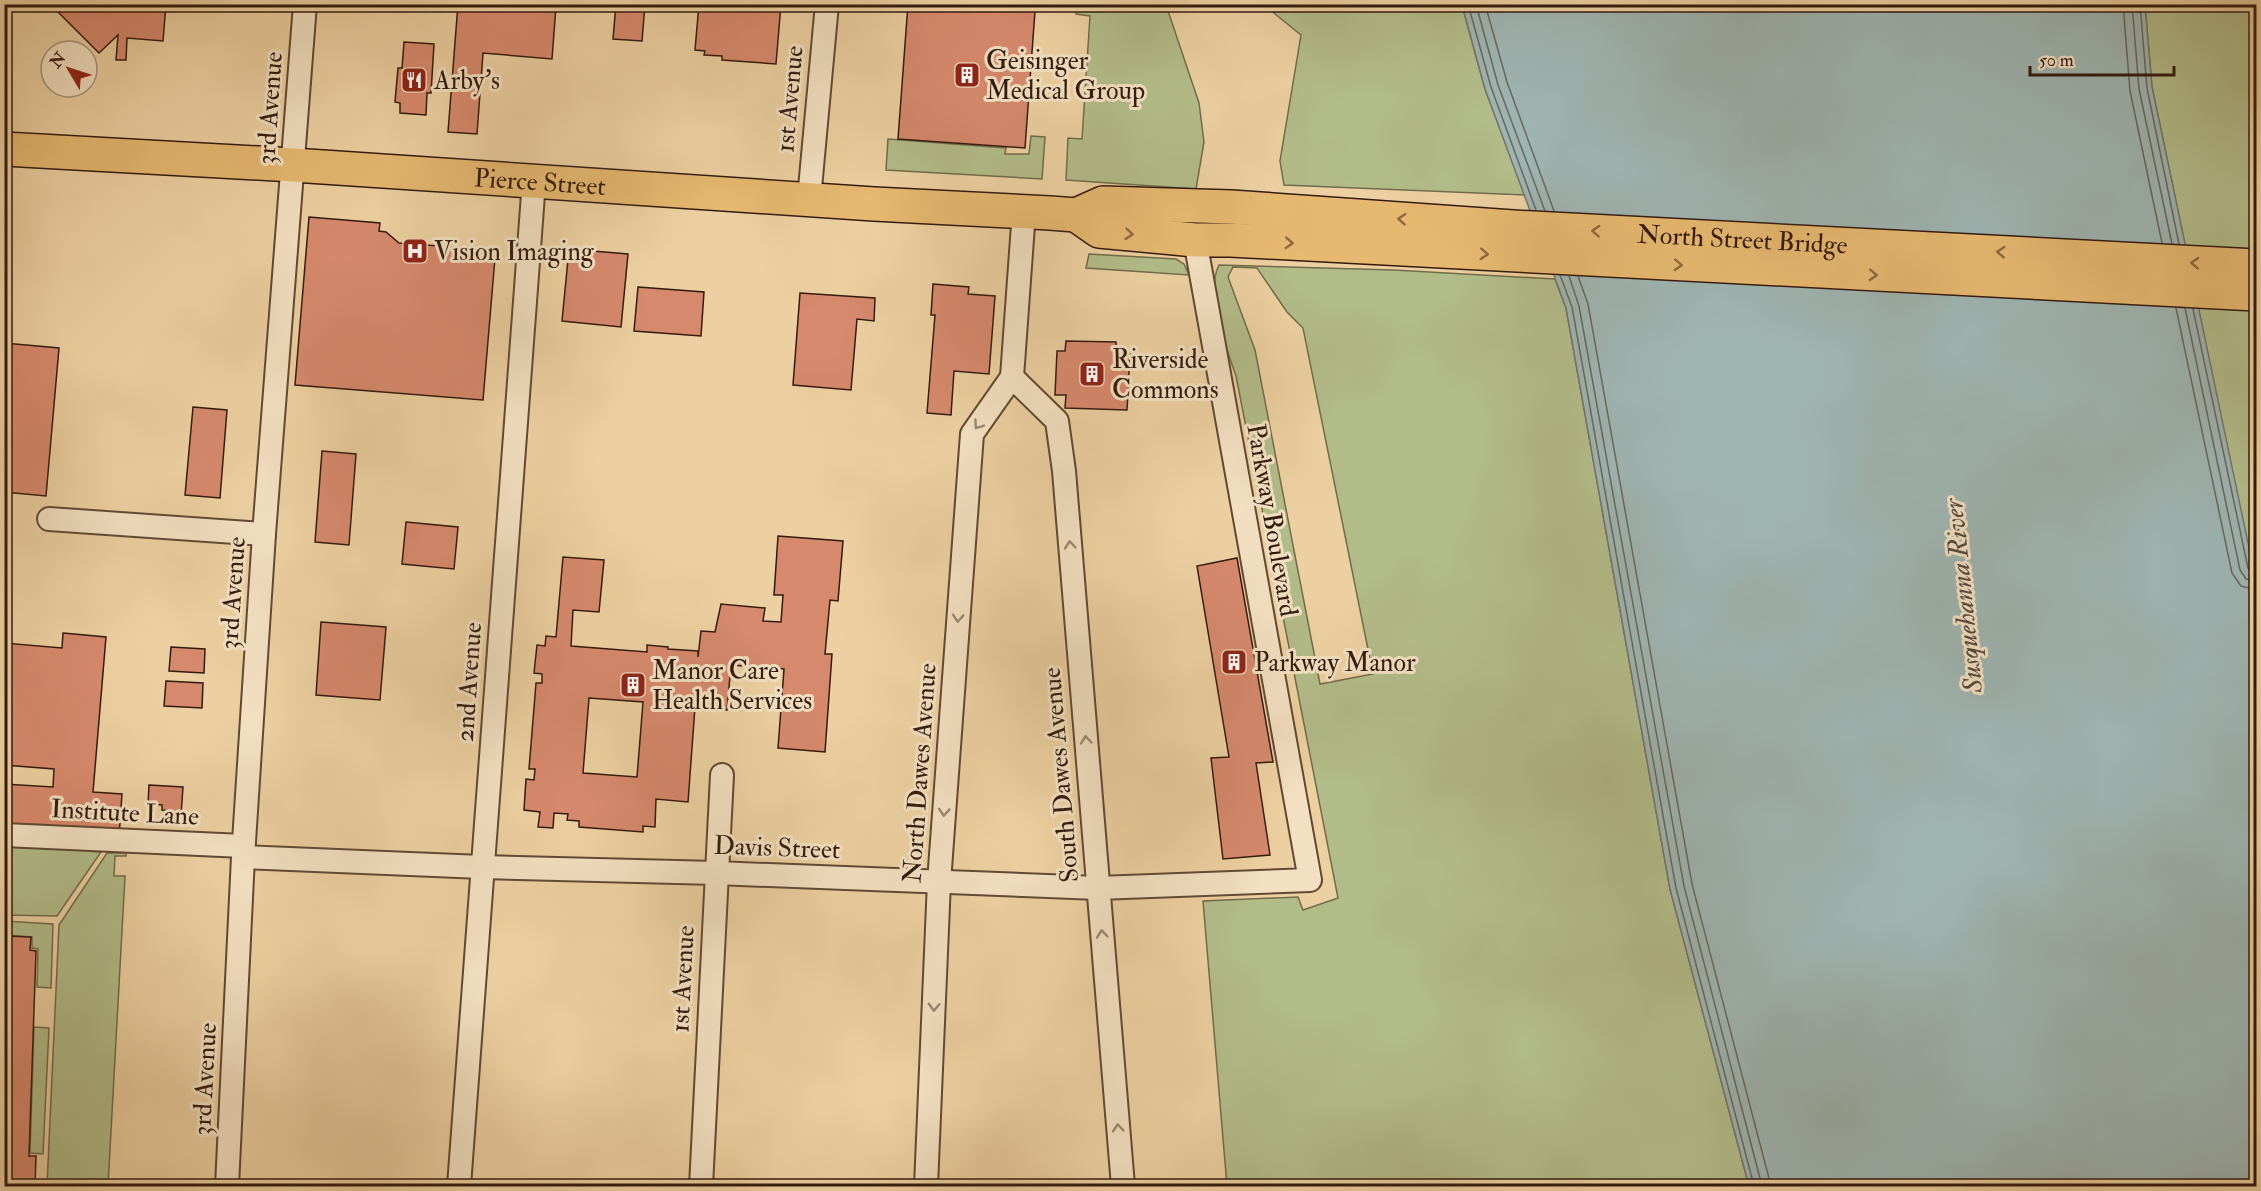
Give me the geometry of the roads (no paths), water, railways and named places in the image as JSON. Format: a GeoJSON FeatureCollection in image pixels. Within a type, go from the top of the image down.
{"type":"FeatureCollection","features":[{"type":"Feature","properties":{"kind":"main road","name":"Pierce Street"},"geometry":{"type":"LineString","coordinates":[[4,149],[1076,215],[1103,203],[1231,207]]}},
{"type":"Feature","properties":{"kind":"main road","name":"North Street Bridge"},"geometry":{"type":"LineString","coordinates":[[1231,207],[2254,280]]}},
{"type":"Feature","properties":{"kind":"main road","name":"Pierce Street"},"geometry":{"type":"LineString","coordinates":[[1076,215],[1099,231],[1195,240],[1231,240]]}},
{"type":"Feature","properties":{"kind":"main road","name":"North Street Bridge"},"geometry":{"type":"LineString","coordinates":[[1231,240],[2254,280]]}},
{"type":"Feature","properties":{"kind":"street","name":"3rd Avenue"},"geometry":{"type":"LineString","coordinates":[[227,1186],[243,852],[264,534],[305,4]]}},
{"type":"Feature","properties":{"kind":"street","name":"1st Avenue"},"geometry":{"type":"LineString","coordinates":[[809,199],[827,4]]}},
{"type":"Feature","properties":{"kind":"street","name":"2nd Avenue"},"geometry":{"type":"LineString","coordinates":[[459,1186],[534,181]]}},
{"type":"Feature","properties":{"kind":"street"},"geometry":{"type":"LineString","coordinates":[[1012,377],[1024,211]]}},
{"type":"Feature","properties":{"kind":"street","name":"Parkway Boulevard"},"geometry":{"type":"LineString","coordinates":[[1195,240],[1310,880]]}},
{"type":"Feature","properties":{"kind":"street","name":"North Dawes Avenue"},"geometry":{"type":"LineString","coordinates":[[926,1186],[939,882],[972,434],[1012,377]]}},
{"type":"Feature","properties":{"kind":"street","name":"South Dawes Avenue"},"geometry":{"type":"LineString","coordinates":[[1012,377],[1057,421],[1064,471],[1123,1186]]}},
{"type":"Feature","properties":{"kind":"street"},"geometry":{"type":"LineString","coordinates":[[49,519],[264,534]]}},
{"type":"Feature","properties":{"kind":"street","name":"1st Avenue"},"geometry":{"type":"LineString","coordinates":[[701,1186],[722,775]]}},
{"type":"Feature","properties":{"kind":"street","name":"Institute Lane"},"geometry":{"type":"LineString","coordinates":[[4,835],[243,852]]}},
{"type":"Feature","properties":{"kind":"street","name":"Davis Street"},"geometry":{"type":"LineString","coordinates":[[243,852],[482,867],[716,873],[1098,888],[1310,880]]}},
{"type":"Feature","properties":{"kind":"water","name":"Susquehanna River"},"geometry":{"type":"Polygon","coordinates":[[[1462,5],[2145,5],[2152,87],[2256,581],[2256,1186],[1749,1186],[1670,889],[1566,308],[1485,89],[1462,5]]]}},
{"type":"Feature","properties":{"kind":"place","name":"Geisinger Medical Group"},"geometry":{"type":"Point","coordinates":[967,75]}},
{"type":"Feature","properties":{"kind":"place","name":"Arby's"},"geometry":{"type":"Point","coordinates":[414,80]}},
{"type":"Feature","properties":{"kind":"place","name":"Vision Imaging"},"geometry":{"type":"Point","coordinates":[415,251]}},
{"type":"Feature","properties":{"kind":"place","name":"Riverside Commons"},"geometry":{"type":"Point","coordinates":[1092,374]}},
{"type":"Feature","properties":{"kind":"place","name":"Parkway Manor"},"geometry":{"type":"Point","coordinates":[1234,662]}},
{"type":"Feature","properties":{"kind":"place","name":"Manor Care Health Services"},"geometry":{"type":"Point","coordinates":[633,685]}}]}
